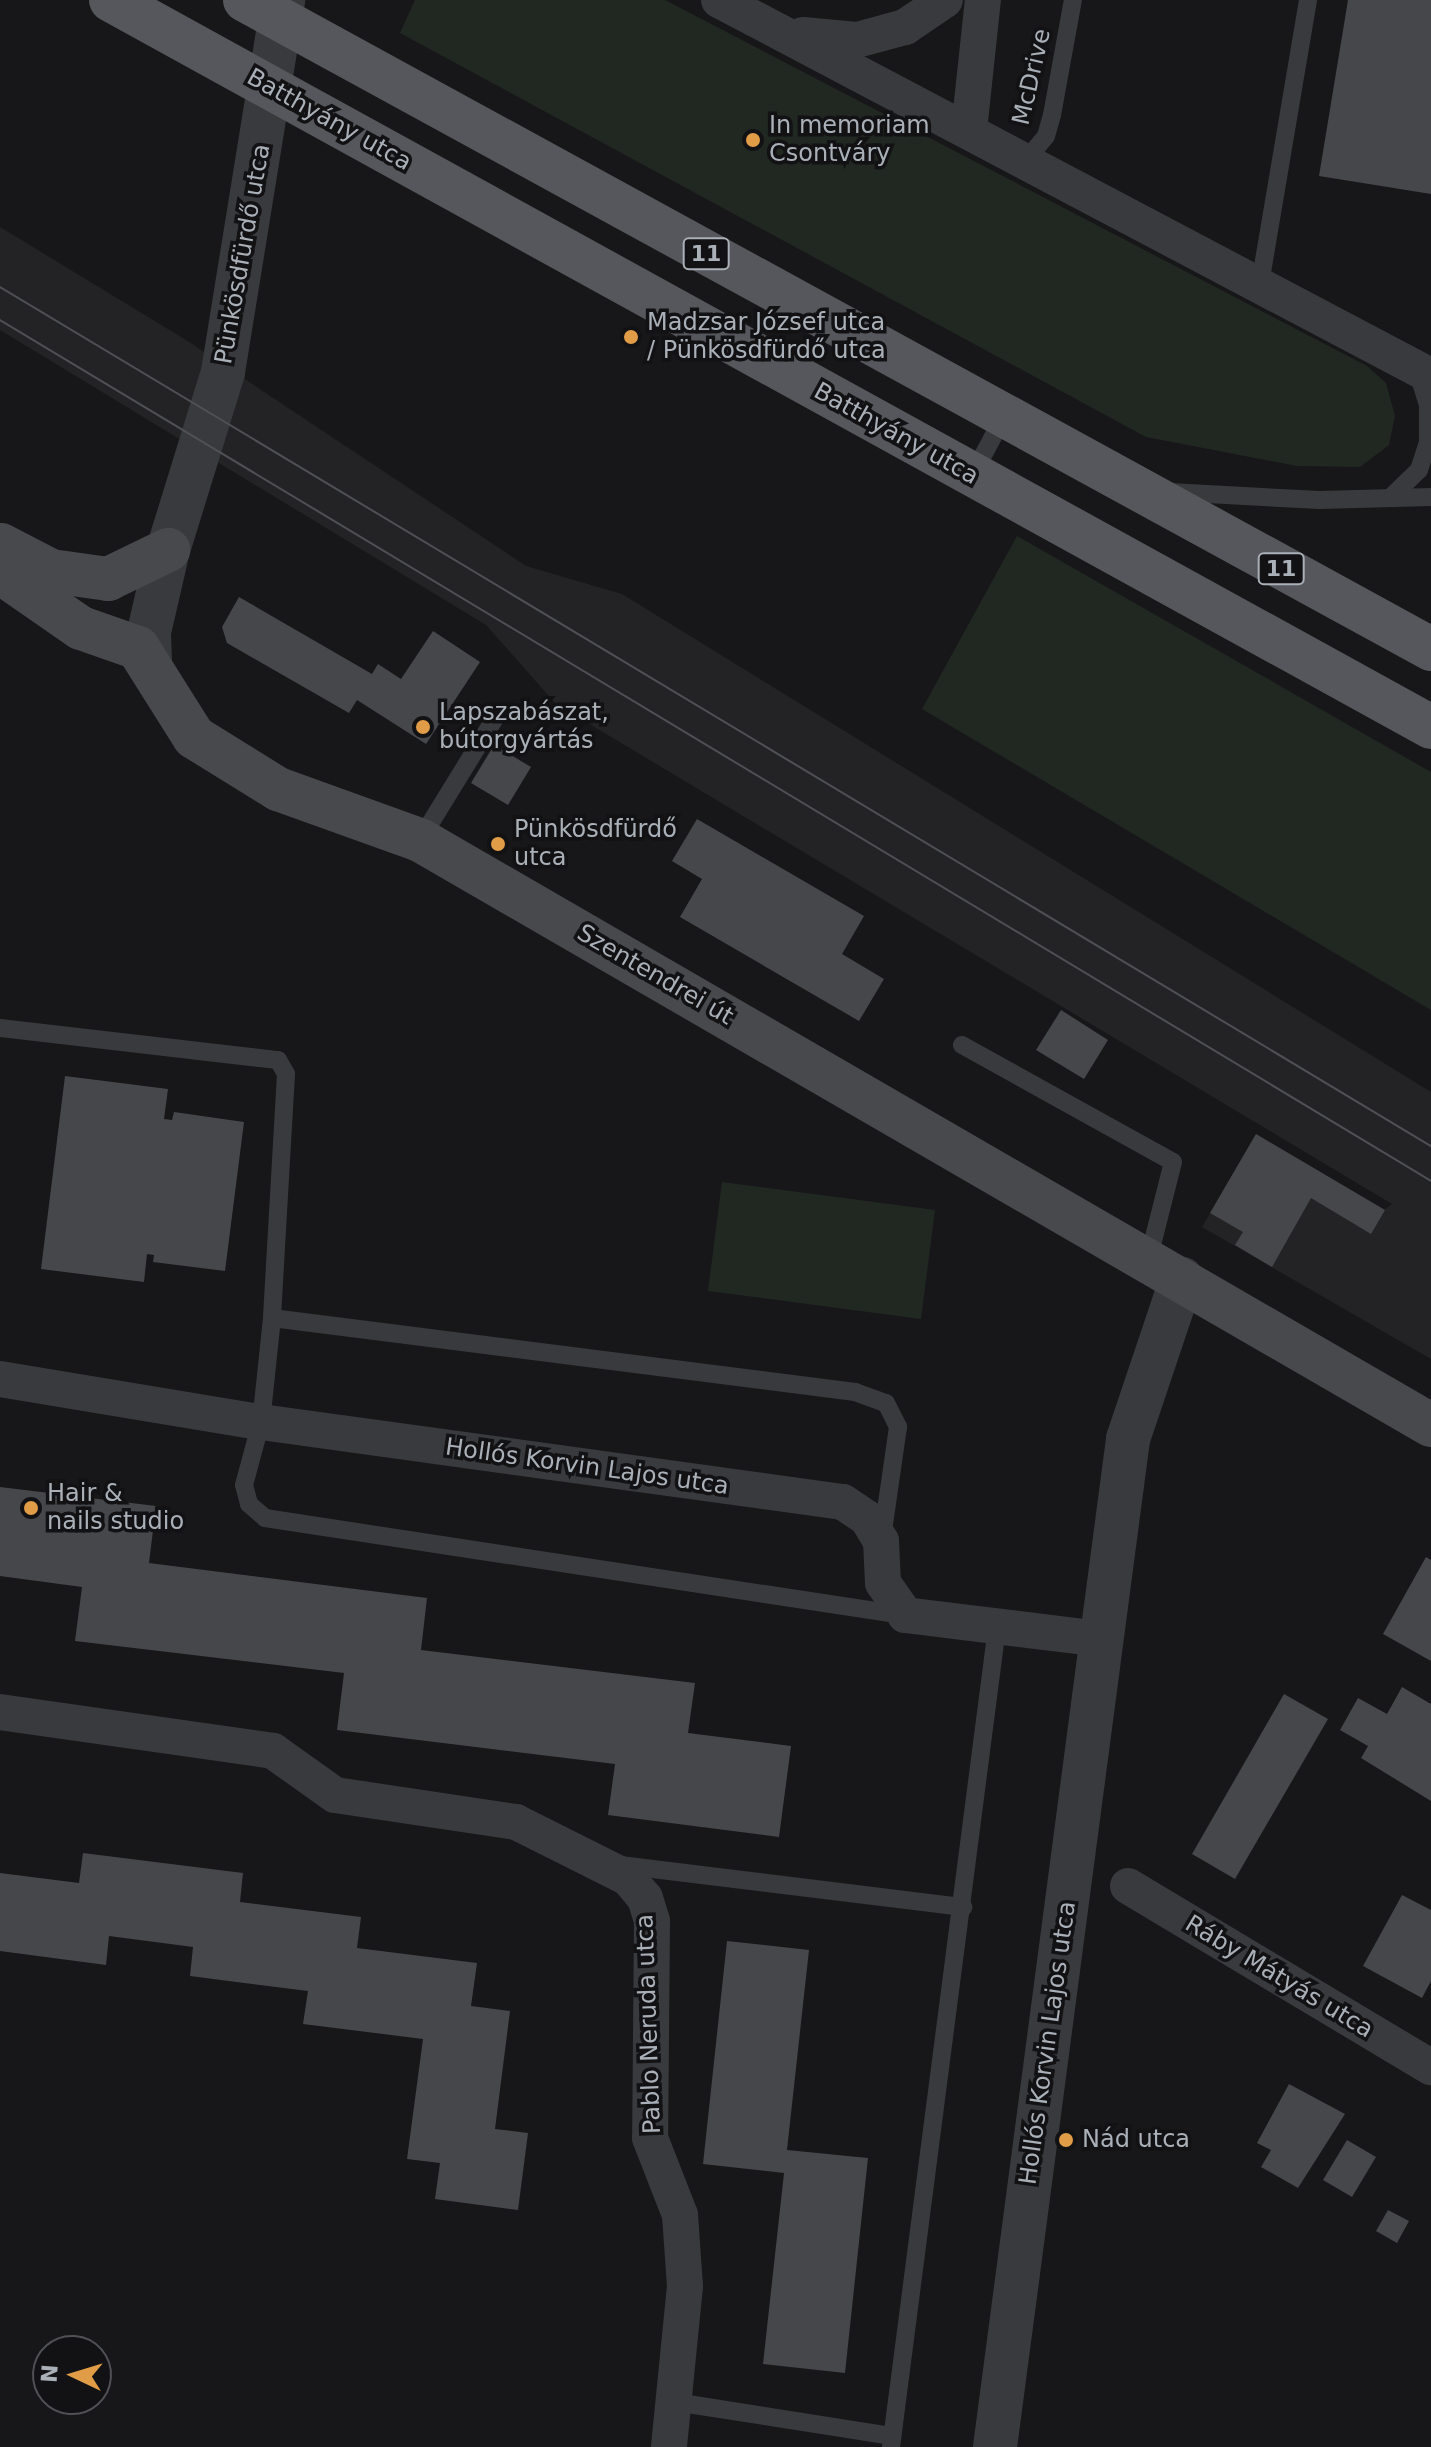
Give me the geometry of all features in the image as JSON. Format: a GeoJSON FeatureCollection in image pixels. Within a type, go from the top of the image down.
{"type":"FeatureCollection","features":[{"type":"Feature","properties":{"kind":"main road","name":"Batthyány utca"},"geometry":{"type":"LineString","coordinates":[[111,0],[1431,727]]}},
{"type":"Feature","properties":{"kind":"main road","name":"11"},"geometry":{"type":"LineString","coordinates":[[269,6],[1131,489],[1431,649]]}},
{"type":"Feature","properties":{"kind":"main road"},"geometry":{"type":"LineString","coordinates":[[0,544],[51,571],[108,579],[168,550]]}},
{"type":"Feature","properties":{"kind":"main road"},"geometry":{"type":"LineString","coordinates":[[0,572],[81,628],[132,644],[150,662]]}},
{"type":"Feature","properties":{"kind":"main road","name":"Szentendrei út"},"geometry":{"type":"LineString","coordinates":[[150,662],[194,737],[278,789],[420,840],[1431,1425]]}},
{"type":"Feature","properties":{"kind":"street"},"geometry":{"type":"LineString","coordinates":[[719,0],[1423,371]]}},
{"type":"Feature","properties":{"kind":"street"},"geometry":{"type":"LineString","coordinates":[[786,33],[857,40],[905,27],[945,0]]}},
{"type":"Feature","properties":{"kind":"street"},"geometry":{"type":"LineString","coordinates":[[969,130],[983,0]]}},
{"type":"Feature","properties":{"kind":"street","name":"Pünkösdfürdő utca"},"geometry":{"type":"LineString","coordinates":[[150,662],[149,632],[168,550],[223,372],[272,90],[269,6]]}},
{"type":"Feature","properties":{"kind":"street","name":"Hollós Korvin Lajos utca"},"geometry":{"type":"LineString","coordinates":[[995,2447],[1128,1439],[1165,1270]]}},
{"type":"Feature","properties":{"kind":"street","name":"Hollós Korvin Lajos utca"},"geometry":{"type":"LineString","coordinates":[[0,1379],[261,1422],[843,1502],[867,1518],[881,1541]]}},
{"type":"Feature","properties":{"kind":"street"},"geometry":{"type":"LineString","coordinates":[[881,1541],[883,1583],[905,1615],[1101,1639]]}},
{"type":"Feature","properties":{"kind":"street","name":"Pablo Neruda utca"},"geometry":{"type":"LineString","coordinates":[[0,1712],[273,1751],[335,1795],[516,1822],[606,1863],[645,1898],[652,1921],[650,2138],[680,2215],[685,2286],[669,2447]]}},
{"type":"Feature","properties":{"kind":"street","name":"Ráby Mátyás utca"},"geometry":{"type":"LineString","coordinates":[[1128,1886],[1431,2067]]}},
{"type":"Feature","properties":{"kind":"lane","name":"McDrive"},"geometry":{"type":"LineString","coordinates":[[1026,160],[1046,136],[1073,0]]}},
{"type":"Feature","properties":{"kind":"lane"},"geometry":{"type":"LineString","coordinates":[[1260,284],[1308,0]]}},
{"type":"Feature","properties":{"kind":"lane"},"geometry":{"type":"LineString","coordinates":[[1393,495],[1419,470],[1428,443],[1428,405],[1423,371]]}},
{"type":"Feature","properties":{"kind":"lane"},"geometry":{"type":"LineString","coordinates":[[972,476],[1003,418]]}},
{"type":"Feature","properties":{"kind":"lane"},"geometry":{"type":"LineString","coordinates":[[1131,489],[1320,500],[1393,495],[1431,497]]}},
{"type":"Feature","properties":{"kind":"lane"},"geometry":{"type":"LineString","coordinates":[[420,840],[495,718]]}},
{"type":"Feature","properties":{"kind":"lane"},"geometry":{"type":"LineString","coordinates":[[0,1028],[278,1060],[286,1074],[272,1318],[261,1422],[244,1485],[249,1504],[265,1518],[905,1615]]}},
{"type":"Feature","properties":{"kind":"lane"},"geometry":{"type":"LineString","coordinates":[[962,1045],[1173,1162],[1165,1270]]}},
{"type":"Feature","properties":{"kind":"lane"},"geometry":{"type":"LineString","coordinates":[[272,1318],[855,1392],[886,1403],[898,1427],[881,1541]]}},
{"type":"Feature","properties":{"kind":"lane"},"geometry":{"type":"LineString","coordinates":[[675,2402],[892,2441],[997,1628]]}},
{"type":"Feature","properties":{"kind":"lane"},"geometry":{"type":"LineString","coordinates":[[606,1863],[963,1907]]}},
{"type":"Feature","properties":{"kind":"shaded area"},"geometry":{"type":"Polygon","coordinates":[[[415,0],[665,0],[1367,366],[1386,383],[1395,416],[1389,445],[1360,467],[1297,466],[1146,437],[400,33],[415,0]]]}},
{"type":"Feature","properties":{"kind":"shaded area"},"geometry":{"type":"Polygon","coordinates":[[[0,227],[186,340],[526,566],[622,594],[1431,1092],[1431,1359],[1202,1227],[1256,1134],[1384,1210],[1392,1204],[556,704],[486,625],[0,330],[0,227]]]}},
{"type":"Feature","properties":{"kind":"shaded area"},"geometry":{"type":"Polygon","coordinates":[[[1017,536],[1431,772],[1431,1010],[922,709],[1017,536]]]}},
{"type":"Feature","properties":{"kind":"shaded area"},"geometry":{"type":"Polygon","coordinates":[[[722,1182],[935,1210],[921,1319],[708,1291],[722,1182]]]}},
{"type":"Feature","properties":{"kind":"building"},"geometry":{"type":"Polygon","coordinates":[[[1348,0],[1431,0],[1431,194],[1319,176],[1348,0]]]}},
{"type":"Feature","properties":{"kind":"building"},"geometry":{"type":"Polygon","coordinates":[[[239,597],[372,674],[378,664],[401,679],[433,631],[480,662],[426,744],[357,700],[349,713],[227,643],[222,627],[239,597]]]}},
{"type":"Feature","properties":{"kind":"building"},"geometry":{"type":"Polygon","coordinates":[[[494,745],[531,767],[508,805],[471,783],[494,745]]]}},
{"type":"Feature","properties":{"kind":"building"},"geometry":{"type":"Polygon","coordinates":[[[697,819],[864,916],[842,954],[884,979],[859,1021],[680,917],[702,879],[672,861],[697,819]]]}},
{"type":"Feature","properties":{"kind":"building"},"geometry":{"type":"Polygon","coordinates":[[[1061,1010],[1108,1040],[1084,1079],[1036,1050],[1061,1010]]]}},
{"type":"Feature","properties":{"kind":"building"},"geometry":{"type":"Polygon","coordinates":[[[65,1076],[168,1089],[164,1119],[172,1120],[174,1112],[244,1122],[225,1271],[153,1262],[154,1255],[147,1254],[144,1282],[41,1269],[65,1076]]]}},
{"type":"Feature","properties":{"kind":"building"},"geometry":{"type":"Polygon","coordinates":[[[1256,1134],[1385,1210],[1371,1234],[1311,1198],[1272,1267],[1235,1245],[1243,1232],[1210,1213],[1256,1134]]]}},
{"type":"Feature","properties":{"kind":"building"},"geometry":{"type":"Polygon","coordinates":[[[0,1487],[156,1506],[149,1563],[427,1598],[421,1650],[695,1683],[688,1733],[791,1746],[779,1837],[608,1815],[615,1764],[337,1730],[344,1673],[75,1641],[82,1587],[0,1576],[0,1487]]]}},
{"type":"Feature","properties":{"kind":"building"},"geometry":{"type":"Polygon","coordinates":[[[1426,1557],[1431,1560],[1431,1661],[1383,1634],[1426,1557]]]}},
{"type":"Feature","properties":{"kind":"building"},"geometry":{"type":"Polygon","coordinates":[[[1402,1687],[1431,1704],[1431,1801],[1361,1758],[1368,1746],[1340,1730],[1358,1698],[1387,1714],[1402,1687]]]}},
{"type":"Feature","properties":{"kind":"building"},"geometry":{"type":"Polygon","coordinates":[[[1284,1694],[1328,1719],[1235,1879],[1192,1854],[1284,1694]]]}},
{"type":"Feature","properties":{"kind":"building"},"geometry":{"type":"Polygon","coordinates":[[[83,1853],[243,1873],[240,1902],[361,1917],[357,1948],[477,1963],[471,2006],[510,2011],[495,2129],[528,2133],[518,2210],[435,2199],[440,2163],[407,2159],[423,2039],[303,2024],[308,1991],[190,1976],[193,1947],[109,1936],[106,1965],[0,1951],[0,1873],[79,1883],[83,1853]]]}},
{"type":"Feature","properties":{"kind":"building"},"geometry":{"type":"Polygon","coordinates":[[[1402,1895],[1431,1910],[1431,1981],[1422,1998],[1363,1966],[1402,1895]]]}},
{"type":"Feature","properties":{"kind":"building"},"geometry":{"type":"Polygon","coordinates":[[[727,1941],[809,1950],[787,2150],[868,2158],[845,2373],[763,2364],[784,2173],[703,2164],[727,1941]]]}},
{"type":"Feature","properties":{"kind":"building"},"geometry":{"type":"Polygon","coordinates":[[[1289,2084],[1345,2114],[1298,2188],[1261,2167],[1271,2150],[1257,2143],[1289,2084]]]}},
{"type":"Feature","properties":{"kind":"building"},"geometry":{"type":"Polygon","coordinates":[[[1347,2140],[1376,2157],[1352,2197],[1323,2180],[1347,2140]]]}},
{"type":"Feature","properties":{"kind":"building"},"geometry":{"type":"Polygon","coordinates":[[[1388,2210],[1409,2221],[1397,2243],[1376,2231],[1388,2210]]]}},
{"type":"Feature","properties":{"kind":"tram line"},"geometry":{"type":"LineString","coordinates":[[0,287],[1431,1146]]}},
{"type":"Feature","properties":{"kind":"tram line"},"geometry":{"type":"LineString","coordinates":[[0,320],[1431,1181]]}},
{"type":"Feature","properties":{"kind":"place","name":"In memoriam Csontváry"},"geometry":{"type":"Point","coordinates":[753,140]}},
{"type":"Feature","properties":{"kind":"place","name":"Madzsar József utca / Pünkösdfürdő utca"},"geometry":{"type":"Point","coordinates":[631,337]}},
{"type":"Feature","properties":{"kind":"place","name":"Lapszabászat, bútorgyártás"},"geometry":{"type":"Point","coordinates":[423,727]}},
{"type":"Feature","properties":{"kind":"place","name":"Pünkösdfürdő utca"},"geometry":{"type":"Point","coordinates":[498,844]}},
{"type":"Feature","properties":{"kind":"place","name":"Hair & nails studio"},"geometry":{"type":"Point","coordinates":[31,1508]}},
{"type":"Feature","properties":{"kind":"place","name":"Nád utca"},"geometry":{"type":"Point","coordinates":[1066,2140]}}]}
